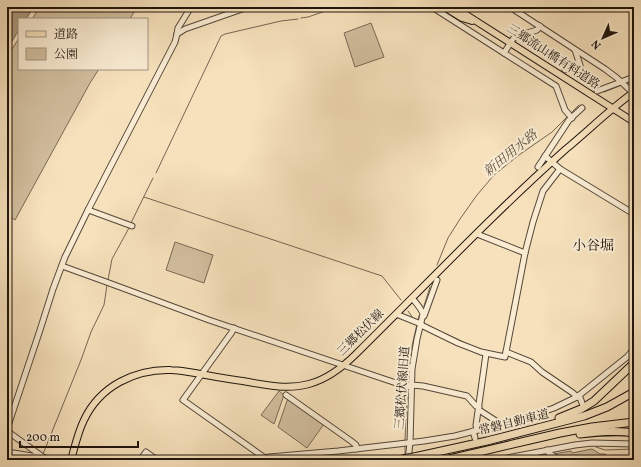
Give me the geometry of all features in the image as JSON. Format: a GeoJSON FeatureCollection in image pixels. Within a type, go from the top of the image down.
{"type":"FeatureCollection","features":[{"type":"Feature","properties":{"kind":"highway"},"geometry":{"type":"LineString","coordinates":[[525,432],[587,406],[634,363]]}},
{"type":"Feature","properties":{"kind":"highway","name":"常磐自動車道"},"geometry":{"type":"LineString","coordinates":[[405,459],[525,432],[589,414],[607,407],[634,392]]}},
{"type":"Feature","properties":{"kind":"highway","name":"常磐自動車道"},"geometry":{"type":"LineString","coordinates":[[445,460],[560,432],[634,422]]}},
{"type":"Feature","properties":{"kind":"highway"},"geometry":{"type":"LineString","coordinates":[[488,450],[500,452],[562,437],[593,432],[634,433]]}},
{"type":"Feature","properties":{"kind":"highway"},"geometry":{"type":"LineString","coordinates":[[7,459],[16,460]]}},
{"type":"Feature","properties":{"kind":"main road","name":"三郷流山橋有料道路"},"geometry":{"type":"LineString","coordinates":[[444,7],[462,18],[481,24]]}},
{"type":"Feature","properties":{"kind":"main road","name":"三郷流山橋有料道路"},"geometry":{"type":"LineString","coordinates":[[454,7],[634,122]]}},
{"type":"Feature","properties":{"kind":"main road","name":"三郷松伏線"},"geometry":{"type":"LineString","coordinates":[[71,460],[83,421],[96,401],[112,386],[131,376],[156,370],[172,370],[263,385],[289,387],[302,386],[321,380],[330,375],[344,365],[522,189],[613,109],[634,93]]}},
{"type":"Feature","properties":{"kind":"street"},"geometry":{"type":"LineString","coordinates":[[42,458],[7,430],[53,289],[88,210],[175,42],[178,28],[191,7]]}},
{"type":"Feature","properties":{"kind":"street"},"geometry":{"type":"LineString","coordinates":[[177,34],[192,27],[248,7]]}},
{"type":"Feature","properties":{"kind":"street"},"geometry":{"type":"LineString","coordinates":[[432,7],[556,86],[567,113],[572,118]]}},
{"type":"Feature","properties":{"kind":"street"},"geometry":{"type":"LineString","coordinates":[[510,7],[605,70],[634,93]]}},
{"type":"Feature","properties":{"kind":"street"},"geometry":{"type":"LineString","coordinates":[[631,7],[634,16]]}},
{"type":"Feature","properties":{"kind":"street"},"geometry":{"type":"LineString","coordinates":[[504,52],[515,37],[537,30],[540,26]]}},
{"type":"Feature","properties":{"kind":"street"},"geometry":{"type":"LineString","coordinates":[[565,70],[580,65],[575,50]]}},
{"type":"Feature","properties":{"kind":"street"},"geometry":{"type":"LineString","coordinates":[[597,91],[634,77]]}},
{"type":"Feature","properties":{"kind":"street"},"geometry":{"type":"LineString","coordinates":[[538,167],[563,129],[582,108]]}},
{"type":"Feature","properties":{"kind":"street"},"geometry":{"type":"LineString","coordinates":[[545,156],[560,169],[634,214]]}},
{"type":"Feature","properties":{"kind":"street"},"geometry":{"type":"LineString","coordinates":[[396,314],[415,322],[422,323],[458,343],[486,354],[505,357],[525,253],[533,222],[543,191],[560,169]]}},
{"type":"Feature","properties":{"kind":"street"},"geometry":{"type":"LineString","coordinates":[[88,210],[132,226]]}},
{"type":"Feature","properties":{"kind":"street"},"geometry":{"type":"LineString","coordinates":[[477,234],[525,253]]}},
{"type":"Feature","properties":{"kind":"street"},"geometry":{"type":"LineString","coordinates":[[62,266],[173,307],[405,386],[423,386],[467,396],[476,406],[496,421],[498,425]]}},
{"type":"Feature","properties":{"kind":"street","name":"三郷松伏線旧道"},"geometry":{"type":"LineString","coordinates":[[405,459],[415,352],[422,323],[437,280]]}},
{"type":"Feature","properties":{"kind":"street"},"geometry":{"type":"LineString","coordinates":[[412,298],[422,311],[422,323]]}},
{"type":"Feature","properties":{"kind":"street"},"geometry":{"type":"LineString","coordinates":[[234,328],[184,400],[264,459],[269,457],[424,441],[475,431],[525,418],[548,410],[578,396],[618,365],[634,348]]}},
{"type":"Feature","properties":{"kind":"street"},"geometry":{"type":"LineString","coordinates":[[506,352],[530,362],[542,372],[578,396],[582,403]]}},
{"type":"Feature","properties":{"kind":"street"},"geometry":{"type":"LineString","coordinates":[[475,438],[486,354]]}},
{"type":"Feature","properties":{"kind":"street"},"geometry":{"type":"LineString","coordinates":[[286,395],[351,440],[356,445],[356,449]]}},
{"type":"Feature","properties":{"kind":"street"},"geometry":{"type":"LineString","coordinates":[[592,436],[592,443]]}},
{"type":"Feature","properties":{"kind":"street"},"geometry":{"type":"LineString","coordinates":[[497,460],[592,443],[634,444]]}},
{"type":"Feature","properties":{"kind":"street"},"geometry":{"type":"LineString","coordinates":[[547,450],[550,458],[559,460]]}},
{"type":"Feature","properties":{"kind":"street"},"geometry":{"type":"LineString","coordinates":[[7,452],[57,460]]}},
{"type":"Feature","properties":{"kind":"street"},"geometry":{"type":"LineString","coordinates":[[140,460],[146,452],[157,460]]}},
{"type":"Feature","properties":{"kind":"green space"},"geometry":{"type":"Polygon","coordinates":[[[40,7],[137,7],[131,18],[33,18],[40,7]]]}},
{"type":"Feature","properties":{"kind":"green space"},"geometry":{"type":"Polygon","coordinates":[[[371,23],[384,57],[355,67],[344,33],[371,23]]]}},
{"type":"Feature","properties":{"kind":"green space"},"geometry":{"type":"Polygon","coordinates":[[[18,40],[18,70],[98,70],[15,220],[7,215],[7,57],[18,40]]]}},
{"type":"Feature","properties":{"kind":"green space"},"geometry":{"type":"Polygon","coordinates":[[[175,242],[213,255],[204,283],[166,270],[175,242]]]}},
{"type":"Feature","properties":{"kind":"green space"},"geometry":{"type":"Polygon","coordinates":[[[279,391],[284,395],[274,424],[261,415],[279,391]]]}},
{"type":"Feature","properties":{"kind":"green space"},"geometry":{"type":"Polygon","coordinates":[[[288,398],[324,424],[307,448],[278,427],[288,398]]]}},
{"type":"Feature","properties":{"kind":"green space"},"geometry":{"type":"Polygon","coordinates":[[[592,449],[609,457],[607,460],[563,460],[554,454],[571,451],[572,453],[592,449]]]}},
{"type":"Feature","properties":{"kind":"shaded area"},"geometry":{"type":"Polygon","coordinates":[[[7,7],[34,7],[27,18],[18,18],[18,32],[7,49],[7,7]]]}},
{"type":"Feature","properties":{"kind":"waterway"},"geometry":{"type":"LineString","coordinates":[[301,18],[337,7]]}},
{"type":"Feature","properties":{"kind":"waterway"},"geometry":{"type":"LineString","coordinates":[[156,173],[221,36],[281,21],[298,19]]}},
{"type":"Feature","properties":{"kind":"waterway","name":"新田用水路"},"geometry":{"type":"LineString","coordinates":[[627,83],[634,80]]}},
{"type":"Feature","properties":{"kind":"waterway","name":"新田用水路"},"geometry":{"type":"LineString","coordinates":[[604,92],[622,85]]}},
{"type":"Feature","properties":{"kind":"waterway","name":"新田用水路"},"geometry":{"type":"LineString","coordinates":[[570,114],[579,105]]}},
{"type":"Feature","properties":{"kind":"waterway","name":"新田用水路"},"geometry":{"type":"LineString","coordinates":[[437,265],[448,238],[460,219],[477,195],[494,175],[552,132],[568,116]]}},
{"type":"Feature","properties":{"kind":"waterway"},"geometry":{"type":"LineString","coordinates":[[131,223],[153,178]]}},
{"type":"Feature","properties":{"kind":"waterway"},"geometry":{"type":"LineString","coordinates":[[144,197],[382,276],[401,300]]}},
{"type":"Feature","properties":{"kind":"waterway"},"geometry":{"type":"LineString","coordinates":[[108,280],[112,259],[129,228]]}},
{"type":"Feature","properties":{"kind":"waterway"},"geometry":{"type":"LineString","coordinates":[[43,454],[91,332],[104,305],[107,285]]}},
{"type":"Feature","properties":{"kind":"waterway","name":"新田用水路"},"geometry":{"type":"LineString","coordinates":[[424,306],[430,287]]}},
{"type":"Feature","properties":{"kind":"waterway"},"geometry":{"type":"LineString","coordinates":[[408,311],[413,318]]}},
{"type":"Feature","properties":{"kind":"waterway","name":"新田用水路"},"geometry":{"type":"LineString","coordinates":[[418,321],[419,316]]}},
{"type":"Feature","properties":{"kind":"waterway","name":"新田用水路"},"geometry":{"type":"LineString","coordinates":[[408,384],[410,355],[417,324]]}},
{"type":"Feature","properties":{"kind":"waterway"},"geometry":{"type":"LineString","coordinates":[[444,333],[472,346]]}},
{"type":"Feature","properties":{"kind":"waterway"},"geometry":{"type":"LineString","coordinates":[[508,356],[515,358]]}},
{"type":"Feature","properties":{"kind":"waterway","name":"新田用水路"},"geometry":{"type":"LineString","coordinates":[[405,441],[407,389]]}},
{"type":"Feature","properties":{"kind":"waterway","name":"新田用水路"},"geometry":{"type":"LineString","coordinates":[[405,445],[405,455]]}},
{"type":"Feature","properties":{"kind":"waterway"},"geometry":{"type":"LineString","coordinates":[[596,447],[605,450],[634,449]]}},
{"type":"Feature","properties":{"kind":"tunnel"},"geometry":{"type":"LineString","coordinates":[[472,460],[474,441]]}},
{"type":"Feature","properties":{"kind":"district","name":"小谷堀"},"geometry":{"type":"Point","coordinates":[593,246]}}]}
